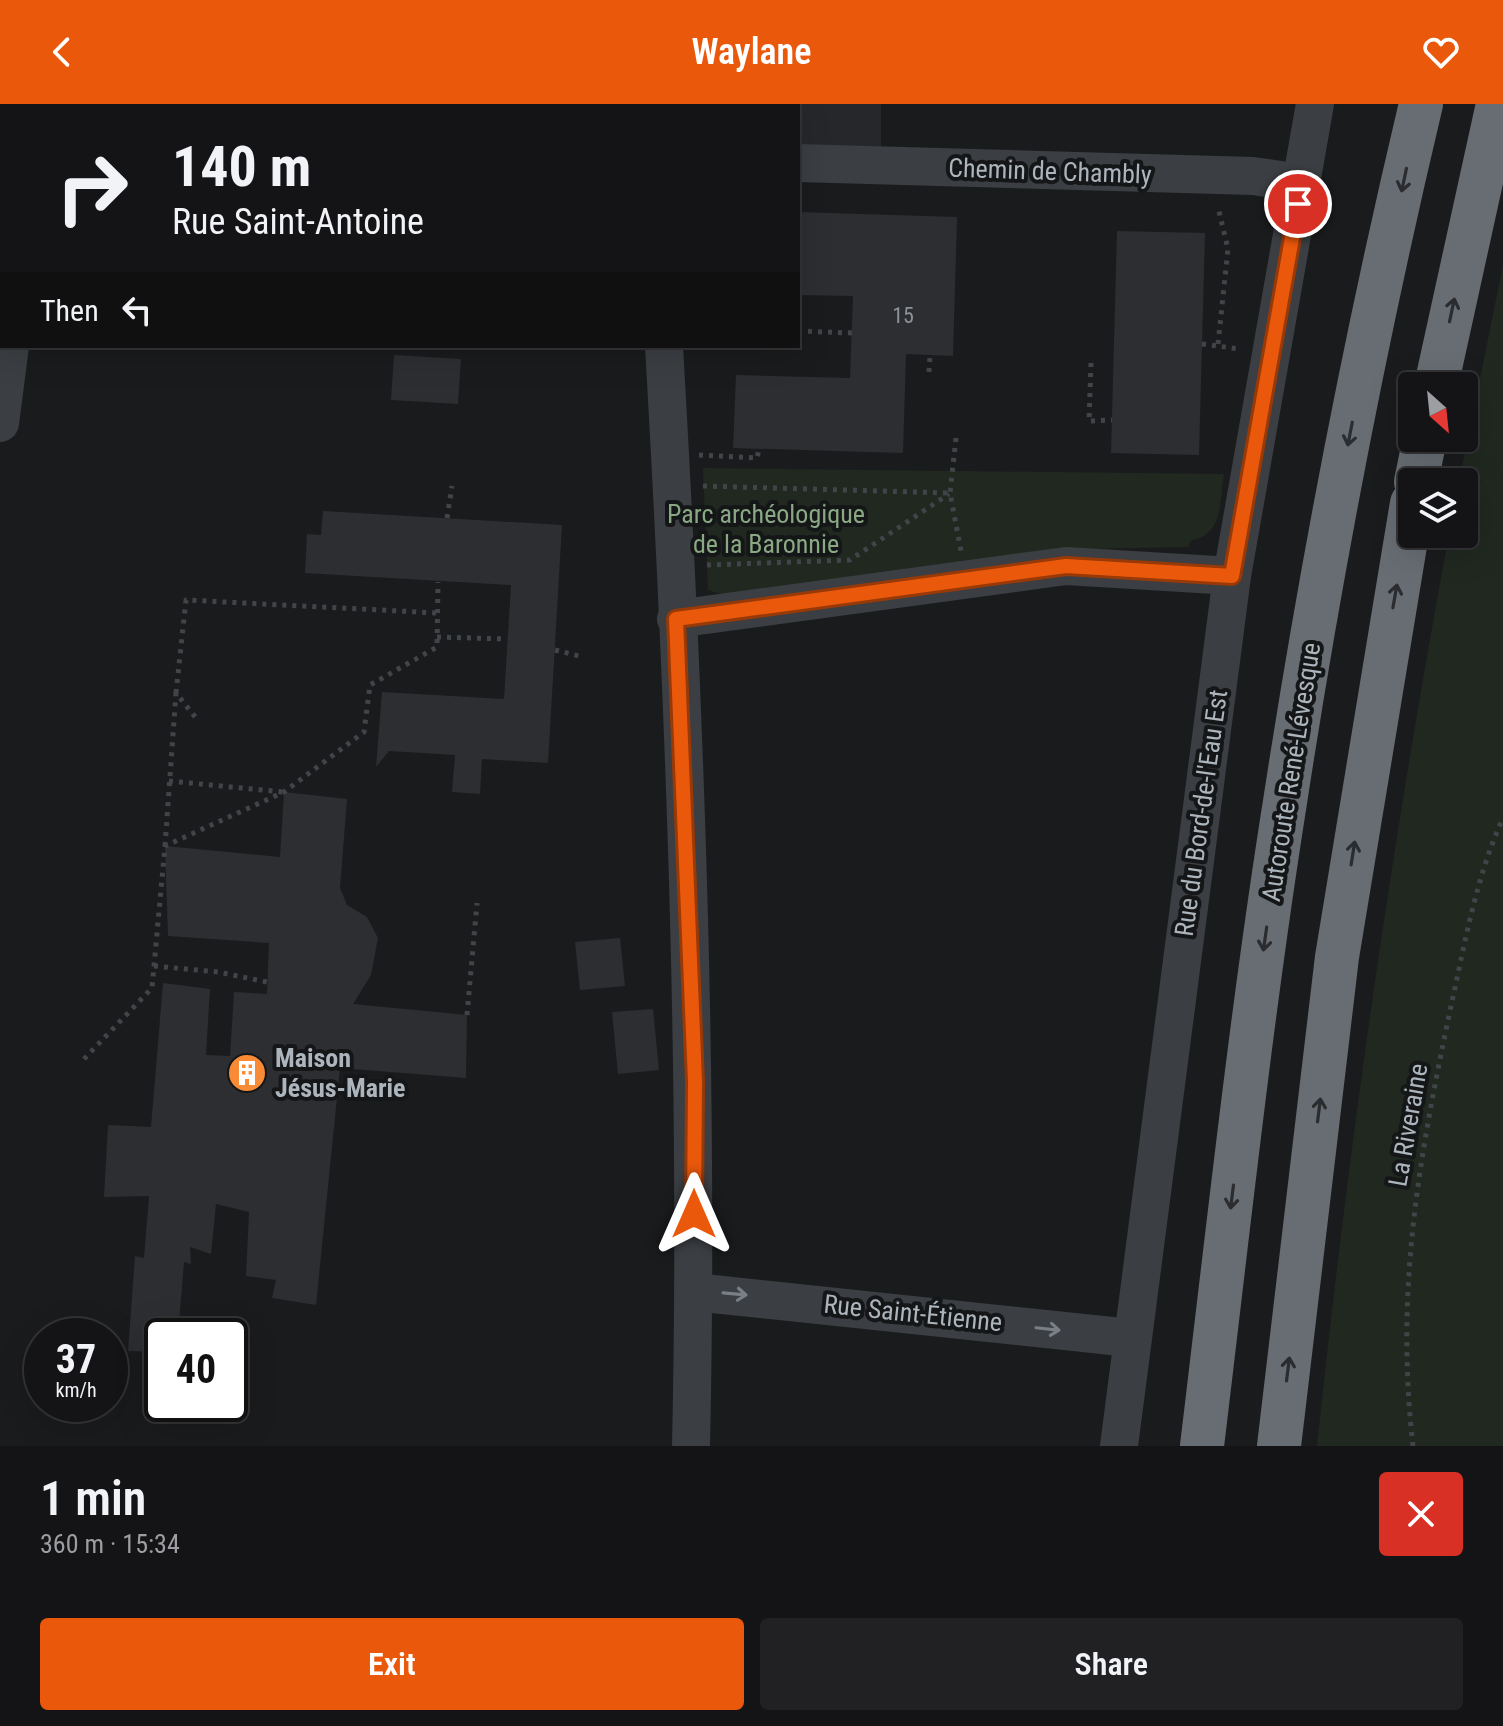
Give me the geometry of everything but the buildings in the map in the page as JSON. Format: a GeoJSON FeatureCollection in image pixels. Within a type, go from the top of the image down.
{"type":"FeatureCollection","features":[{"type":"Feature","properties":{"kind":"highway","name":"Autoroute René-Lévesque"},"geometry":{"type":"LineString","coordinates":[[1202,1446],[1254,1018],[1306,668],[1361,378],[1421,104]]}},
{"type":"Feature","properties":{"kind":"highway"},"geometry":{"type":"LineString","coordinates":[[1439,372],[1498,104]]}},
{"type":"Feature","properties":{"kind":"highway"},"geometry":{"type":"LineString","coordinates":[[1279,1446],[1337,957],[1405,548]]}},
{"type":"Feature","properties":{"kind":"street","name":"Rue du Bord-de-l'Eau Est"},"geometry":{"type":"LineString","coordinates":[[1119,1446],[1232,576],[1315,104]]}},
{"type":"Feature","properties":{"kind":"street","name":"Chemin de Chambly"},"geometry":{"type":"LineString","coordinates":[[800,163],[1211,175],[1301,183]]}},
{"type":"Feature","properties":{"kind":"street"},"geometry":{"type":"LineString","coordinates":[[664,348],[694,1066],[691,1446]]}},
{"type":"Feature","properties":{"kind":"street"},"geometry":{"type":"LineString","coordinates":[[0,423],[5,369]]}},
{"type":"Feature","properties":{"kind":"street"},"geometry":{"type":"LineString","coordinates":[[676,619],[1066,566],[1232,576]]}},
{"type":"Feature","properties":{"kind":"street","name":"Rue Saint-Étienne"},"geometry":{"type":"LineString","coordinates":[[694,1292],[1131,1338]]}},
{"type":"Feature","properties":{"kind":"path"},"geometry":{"type":"LineString","coordinates":[[1211,175],[1228,249],[1218,344]]}},
{"type":"Feature","properties":{"kind":"path"},"geometry":{"type":"LineString","coordinates":[[800,331],[852,333]]}},
{"type":"Feature","properties":{"kind":"path"},"geometry":{"type":"LineString","coordinates":[[1202,344],[1218,344],[1248,351]]}},
{"type":"Feature","properties":{"kind":"path"},"geometry":{"type":"LineString","coordinates":[[929,372],[930,355]]}},
{"type":"Feature","properties":{"kind":"path"},"geometry":{"type":"LineString","coordinates":[[1091,363],[1089,421],[1112,420]]}},
{"type":"Feature","properties":{"kind":"path"},"geometry":{"type":"LineString","coordinates":[[956,438],[950,493],[966,579]]}},
{"type":"Feature","properties":{"kind":"path"},"geometry":{"type":"LineString","coordinates":[[671,469],[757,458],[759,449]]}},
{"type":"Feature","properties":{"kind":"path"},"geometry":{"type":"LineString","coordinates":[[671,469],[950,493]]}},
{"type":"Feature","properties":{"kind":"path"},"geometry":{"type":"LineString","coordinates":[[447,518],[452,486]]}},
{"type":"Feature","properties":{"kind":"path"},"geometry":{"type":"LineString","coordinates":[[704,565],[850,560],[950,493]]}},
{"type":"Feature","properties":{"kind":"path"},"geometry":{"type":"LineString","coordinates":[[165,846],[284,792],[364,732],[370,685],[437,647],[438,582]]}},
{"type":"Feature","properties":{"kind":"path"},"geometry":{"type":"LineString","coordinates":[[84,1059],[152,988],[186,600],[438,613]]}},
{"type":"Feature","properties":{"kind":"path"},"geometry":{"type":"LineString","coordinates":[[437,637],[507,639]]}},
{"type":"Feature","properties":{"kind":"path"},"geometry":{"type":"LineString","coordinates":[[555,650],[583,657]]}},
{"type":"Feature","properties":{"kind":"path"},"geometry":{"type":"LineString","coordinates":[[176,693],[196,718]]}},
{"type":"Feature","properties":{"kind":"path"},"geometry":{"type":"LineString","coordinates":[[169,781],[284,792]]}},
{"type":"Feature","properties":{"kind":"path","name":"La Riveraine"},"geometry":{"type":"LineString","coordinates":[[1413,1446],[1405,1378],[1405,1299],[1416,1196],[1463,949],[1483,872],[1503,818]]}},
{"type":"Feature","properties":{"kind":"path"},"geometry":{"type":"LineString","coordinates":[[467,1015],[477,903]]}},
{"type":"Feature","properties":{"kind":"path"},"geometry":{"type":"LineString","coordinates":[[154,966],[218,972],[267,982]]}},
{"type":"Feature","properties":{"kind":"shaded area"},"geometry":{"type":"Polygon","coordinates":[[[800,104],[881,104],[881,150],[800,147],[800,104]]]}},
{"type":"Feature","properties":{"kind":"green space"},"geometry":{"type":"Polygon","coordinates":[[[1503,265],[1503,1446],[1317,1446],[1358,1103],[1391,875],[1447,548],[1478,548],[1478,468],[1462,468],[1465,452],[1478,452],[1478,388],[1503,265]]]}},
{"type":"Feature","properties":{"kind":"green space","name":"Parc archéologique de la Baronnie"},"geometry":{"type":"Polygon","coordinates":[[[703,468],[1224,474],[1220,507],[1214,525],[1209,532],[1190,541],[1189,547],[1093,549],[724,595],[708,590],[703,468]]]}},
{"type":"Feature","properties":{"kind":"place","name":"Maison Jésus-Marie"},"geometry":{"type":"Point","coordinates":[247,1073]}},
{"type":"Feature","properties":{"kind":"route"},"geometry":{"type":"LineString","coordinates":[[694,1214],[695,1082],[676,619],[1066,566],[1232,576],[1298,204]]}}]}
